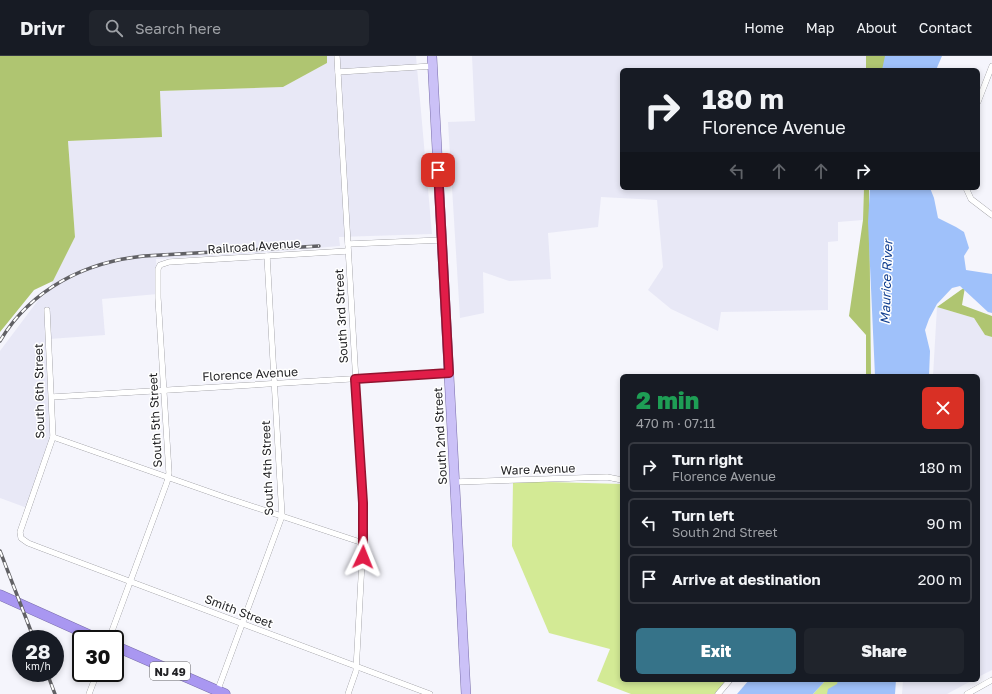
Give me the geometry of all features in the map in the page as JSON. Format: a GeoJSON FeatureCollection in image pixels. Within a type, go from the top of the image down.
{"type":"FeatureCollection","features":[{"type":"Feature","properties":{"kind":"highway"},"geometry":{"type":"LineString","coordinates":[[0,595],[78,630]]}},
{"type":"Feature","properties":{"kind":"highway","name":"NJ 49"},"geometry":{"type":"LineString","coordinates":[[124,650],[220,693]]}},
{"type":"Feature","properties":{"kind":"main road","name":"South 2nd Street"},"geometry":{"type":"LineString","coordinates":[[432,56],[466,694]]}},
{"type":"Feature","properties":{"kind":"street","name":"South 3rd Street"},"geometry":{"type":"LineString","coordinates":[[337,56],[363,503],[364,543],[356,666],[355,675],[348,694]]}},
{"type":"Feature","properties":{"kind":"street"},"geometry":{"type":"LineString","coordinates":[[338,72],[433,66]]}},
{"type":"Feature","properties":{"kind":"street"},"geometry":{"type":"LineString","coordinates":[[980,97],[992,66]]}},
{"type":"Feature","properties":{"kind":"street"},"geometry":{"type":"LineString","coordinates":[[967,190],[971,199],[992,215]]}},
{"type":"Feature","properties":{"kind":"street"},"geometry":{"type":"LineString","coordinates":[[348,244],[442,240]]}},
{"type":"Feature","properties":{"kind":"street","name":"Railroad Avenue"},"geometry":{"type":"LineString","coordinates":[[162,264],[169,262],[348,251]]}},
{"type":"Feature","properties":{"kind":"street","name":"South 4th Street"},"geometry":{"type":"LineString","coordinates":[[220,693],[282,516],[267,256]]}},
{"type":"Feature","properties":{"kind":"street","name":"South 5th Street"},"geometry":{"type":"LineString","coordinates":[[112,630],[168,477],[169,465],[158,269],[162,264]]}},
{"type":"Feature","properties":{"kind":"street","name":"South 6th Street"},"geometry":{"type":"LineString","coordinates":[[41,548],[23,540],[19,535],[53,437],[47,310]]}},
{"type":"Feature","properties":{"kind":"street","name":"Florence Avenue"},"geometry":{"type":"LineString","coordinates":[[52,397],[449,373]]}},
{"type":"Feature","properties":{"kind":"street"},"geometry":{"type":"LineString","coordinates":[[53,437],[364,543]]}},
{"type":"Feature","properties":{"kind":"street","name":"Ware Avenue"},"geometry":{"type":"LineString","coordinates":[[455,482],[607,477],[620,480]]}},
{"type":"Feature","properties":{"kind":"street","name":"Smith Street"},"geometry":{"type":"LineString","coordinates":[[41,548],[430,694]]}},
{"type":"Feature","properties":{"kind":"street"},"geometry":{"type":"LineString","coordinates":[[967,694],[992,680]]}},
{"type":"Feature","properties":{"kind":"street"},"geometry":{"type":"LineString","coordinates":[[89,694],[94,682]]}},
{"type":"Feature","properties":{"kind":"street"},"geometry":{"type":"LineString","coordinates":[[718,694],[728,682]]}},
{"type":"Feature","properties":{"kind":"shaded area"},"geometry":{"type":"Polygon","coordinates":[[[327,56],[416,56],[432,234],[339,237],[340,246],[156,259],[158,294],[102,299],[105,335],[49,339],[55,437],[30,509],[0,498],[0,351],[39,299],[47,293],[75,237],[68,141],[162,137],[160,91],[283,87],[327,63],[327,56]]]}},
{"type":"Feature","properties":{"kind":"shaded area"},"geometry":{"type":"Polygon","coordinates":[[[472,56],[866,56],[866,68],[620,68],[620,190],[864,190],[863,220],[838,222],[838,241],[828,242],[828,310],[721,312],[718,331],[671,309],[648,290],[663,267],[657,200],[601,197],[598,227],[548,233],[551,279],[509,281],[483,272],[484,313],[460,318],[448,122],[475,121],[472,56]]]}},
{"type":"Feature","properties":{"kind":"shaded area"},"geometry":{"type":"Polygon","coordinates":[[[937,307],[974,318],[985,335],[992,337],[992,670],[980,676],[980,374],[933,374],[937,307]]]}},
{"type":"Feature","properties":{"kind":"shaded area"},"geometry":{"type":"Polygon","coordinates":[[[903,682],[969,682],[947,694],[902,694],[903,682]]]}},
{"type":"Feature","properties":{"kind":"green space"},"geometry":{"type":"Polygon","coordinates":[[[0,56],[327,56],[327,63],[283,87],[160,91],[162,137],[68,141],[75,237],[53,281],[34,290],[0,332],[0,56]]]}},
{"type":"Feature","properties":{"kind":"green space"},"geometry":{"type":"Polygon","coordinates":[[[866,56],[886,56],[884,68],[866,68],[866,56]]]}},
{"type":"Feature","properties":{"kind":"green space"},"geometry":{"type":"Polygon","coordinates":[[[864,190],[869,190],[871,374],[866,374],[866,335],[849,316],[863,220],[864,190]]]}},
{"type":"Feature","properties":{"kind":"green space"},"geometry":{"type":"Polygon","coordinates":[[[965,287],[962,305],[992,316],[992,337],[985,335],[974,318],[937,307],[965,287]]]}},
{"type":"Feature","properties":{"kind":"green space"},"geometry":{"type":"Polygon","coordinates":[[[513,481],[620,484],[620,682],[727,682],[717,694],[631,694],[597,681],[610,649],[549,633],[512,546],[513,481]]]}},
{"type":"Feature","properties":{"kind":"green space"},"geometry":{"type":"Polygon","coordinates":[[[824,682],[879,682],[890,694],[813,694],[824,682]]]}},
{"type":"Feature","properties":{"kind":"water"},"geometry":{"type":"Polygon","coordinates":[[[885,56],[942,56],[937,68],[882,68],[885,56]]]}},
{"type":"Feature","properties":{"kind":"water","name":"Maurice River"},"geometry":{"type":"Polygon","coordinates":[[[870,190],[931,190],[938,218],[964,232],[969,248],[964,256],[966,270],[992,274],[992,313],[988,312],[960,286],[952,288],[937,304],[925,330],[930,351],[929,374],[875,374],[868,222],[870,190]]]}},
{"type":"Feature","properties":{"kind":"water"},"geometry":{"type":"Polygon","coordinates":[[[747,682],[824,682],[813,694],[737,694],[747,682]]]}},
{"type":"Feature","properties":{"kind":"water"},"geometry":{"type":"Polygon","coordinates":[[[838,682],[896,682],[895,694],[827,694],[828,689],[837,684],[838,682]]]}},
{"type":"Feature","properties":{"kind":"railway"},"geometry":{"type":"LineString","coordinates":[[0,341],[27,307],[44,293],[62,281],[101,264],[144,256],[319,246]]}},
{"type":"Feature","properties":{"kind":"railway"},"geometry":{"type":"LineString","coordinates":[[0,551],[31,630]]}},
{"type":"Feature","properties":{"kind":"railway"},"geometry":{"type":"LineString","coordinates":[[50,682],[55,694]]}},
{"type":"Feature","properties":{"kind":"route"},"geometry":{"type":"LineString","coordinates":[[363,557],[363,503],[355,379],[449,373],[438,170]]}}]}
